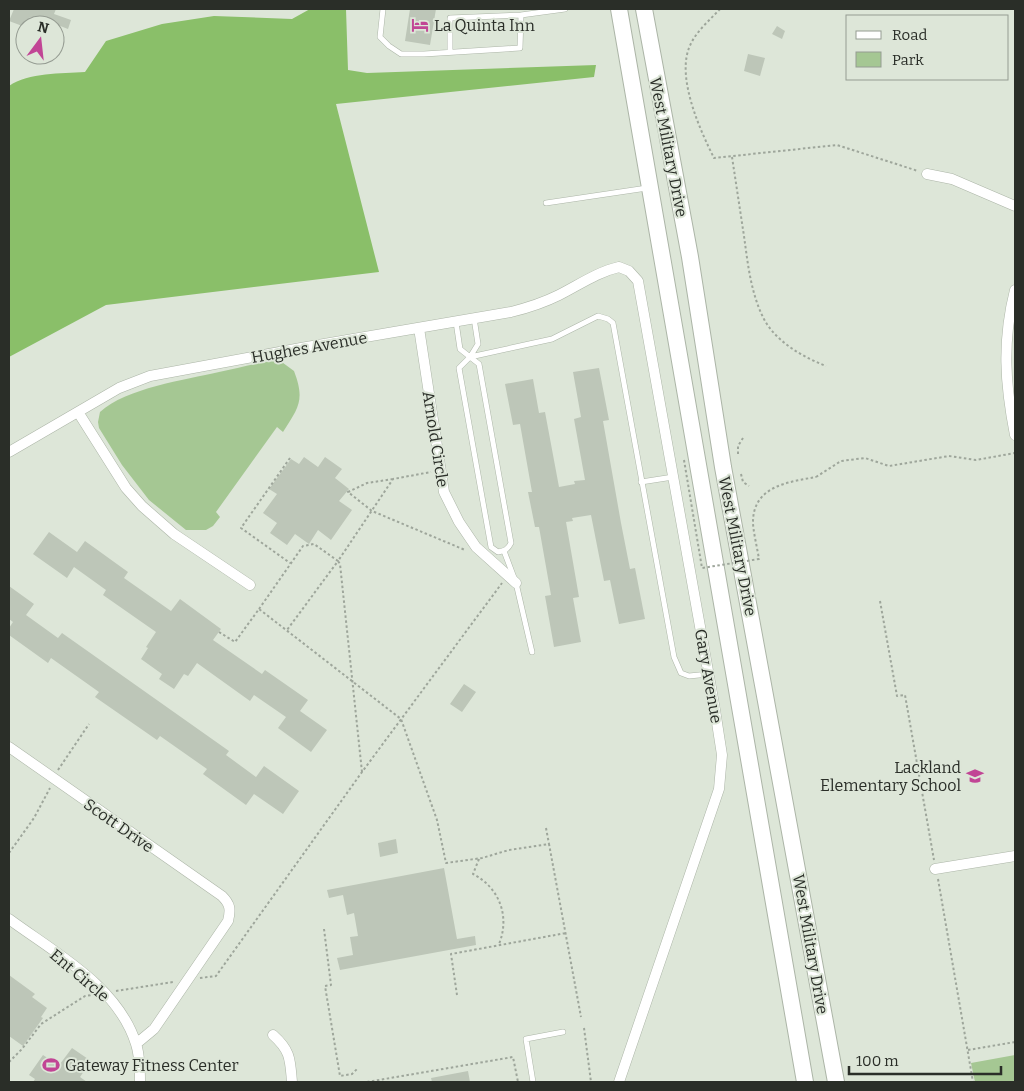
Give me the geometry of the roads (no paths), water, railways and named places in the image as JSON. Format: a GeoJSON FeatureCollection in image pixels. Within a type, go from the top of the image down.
{"type":"FeatureCollection","features":[{"type":"Feature","properties":{"kind":"main road","name":"West Military Drive"},"geometry":{"type":"LineString","coordinates":[[619,9],[805,1082]]}},
{"type":"Feature","properties":{"kind":"main road","name":"West Military Drive"},"geometry":{"type":"LineString","coordinates":[[644,9],[690,257],[723,467],[836,1082]]}},
{"type":"Feature","properties":{"kind":"street"},"geometry":{"type":"LineString","coordinates":[[927,174],[952,179],[1015,206]]}},
{"type":"Feature","properties":{"kind":"street","name":"Hughes Avenue"},"geometry":{"type":"LineString","coordinates":[[9,452],[119,388],[150,376],[523,309],[541,303],[594,276],[619,268]]}},
{"type":"Feature","properties":{"kind":"street","name":"Gary Avenue"},"geometry":{"type":"LineString","coordinates":[[619,268],[629,272],[638,281],[722,755],[718,789],[619,1082]]}},
{"type":"Feature","properties":{"kind":"street"},"geometry":{"type":"LineString","coordinates":[[1015,290],[1006,332],[1005,363],[1015,435]]}},
{"type":"Feature","properties":{"kind":"street","name":"Arnold Circle"},"geometry":{"type":"LineString","coordinates":[[419,328],[444,492],[459,522],[476,547],[516,583]]}},
{"type":"Feature","properties":{"kind":"street"},"geometry":{"type":"LineString","coordinates":[[78,412],[126,488],[142,506],[174,534],[250,585]]}},
{"type":"Feature","properties":{"kind":"street","name":"Scott Drive"},"geometry":{"type":"LineString","coordinates":[[9,747],[222,896],[229,903],[231,910],[228,921],[154,1029],[136,1044]]}},
{"type":"Feature","properties":{"kind":"street"},"geometry":{"type":"LineString","coordinates":[[935,869],[1015,856]]}},
{"type":"Feature","properties":{"kind":"street","name":"Ent Circle"},"geometry":{"type":"LineString","coordinates":[[9,919],[79,970],[105,992],[117,1007],[136,1044],[140,1082]]}},
{"type":"Feature","properties":{"kind":"street"},"geometry":{"type":"LineString","coordinates":[[273,1035],[282,1043],[290,1058],[292,1082]]}},
{"type":"Feature","properties":{"kind":"lane"},"geometry":{"type":"LineString","coordinates":[[383,9],[380,37],[401,54],[520,48],[521,15]]}},
{"type":"Feature","properties":{"kind":"lane"},"geometry":{"type":"LineString","coordinates":[[450,52],[450,18],[521,15],[565,9]]}},
{"type":"Feature","properties":{"kind":"lane"},"geometry":{"type":"LineString","coordinates":[[546,203],[650,188]]}},
{"type":"Feature","properties":{"kind":"lane"},"geometry":{"type":"LineString","coordinates":[[470,357],[552,338],[598,316],[608,319],[613,323],[674,657],[681,673],[689,676],[709,674]]}},
{"type":"Feature","properties":{"kind":"lane"},"geometry":{"type":"LineString","coordinates":[[456,322],[460,349],[470,357],[480,364],[511,543],[509,548],[504,551],[498,552],[491,547],[459,374],[459,368],[470,357],[478,344],[474,318]]}},
{"type":"Feature","properties":{"kind":"lane"},"geometry":{"type":"LineString","coordinates":[[641,482],[673,477]]}},
{"type":"Feature","properties":{"kind":"lane"},"geometry":{"type":"LineString","coordinates":[[482,552],[490,541]]}},
{"type":"Feature","properties":{"kind":"lane"},"geometry":{"type":"LineString","coordinates":[[504,551],[516,583],[532,652]]}},
{"type":"Feature","properties":{"kind":"lane"},"geometry":{"type":"LineString","coordinates":[[533,1082],[526,1038],[564,1032]]}},
{"type":"Feature","properties":{"kind":"place","name":"La Quinta Inn"},"geometry":{"type":"Point","coordinates":[420,25]}},
{"type":"Feature","properties":{"kind":"place","name":"Lackland Elementary School"},"geometry":{"type":"Point","coordinates":[975,776]}},
{"type":"Feature","properties":{"kind":"place","name":"Gateway Fitness Center"},"geometry":{"type":"Point","coordinates":[51,1065]}}]}
